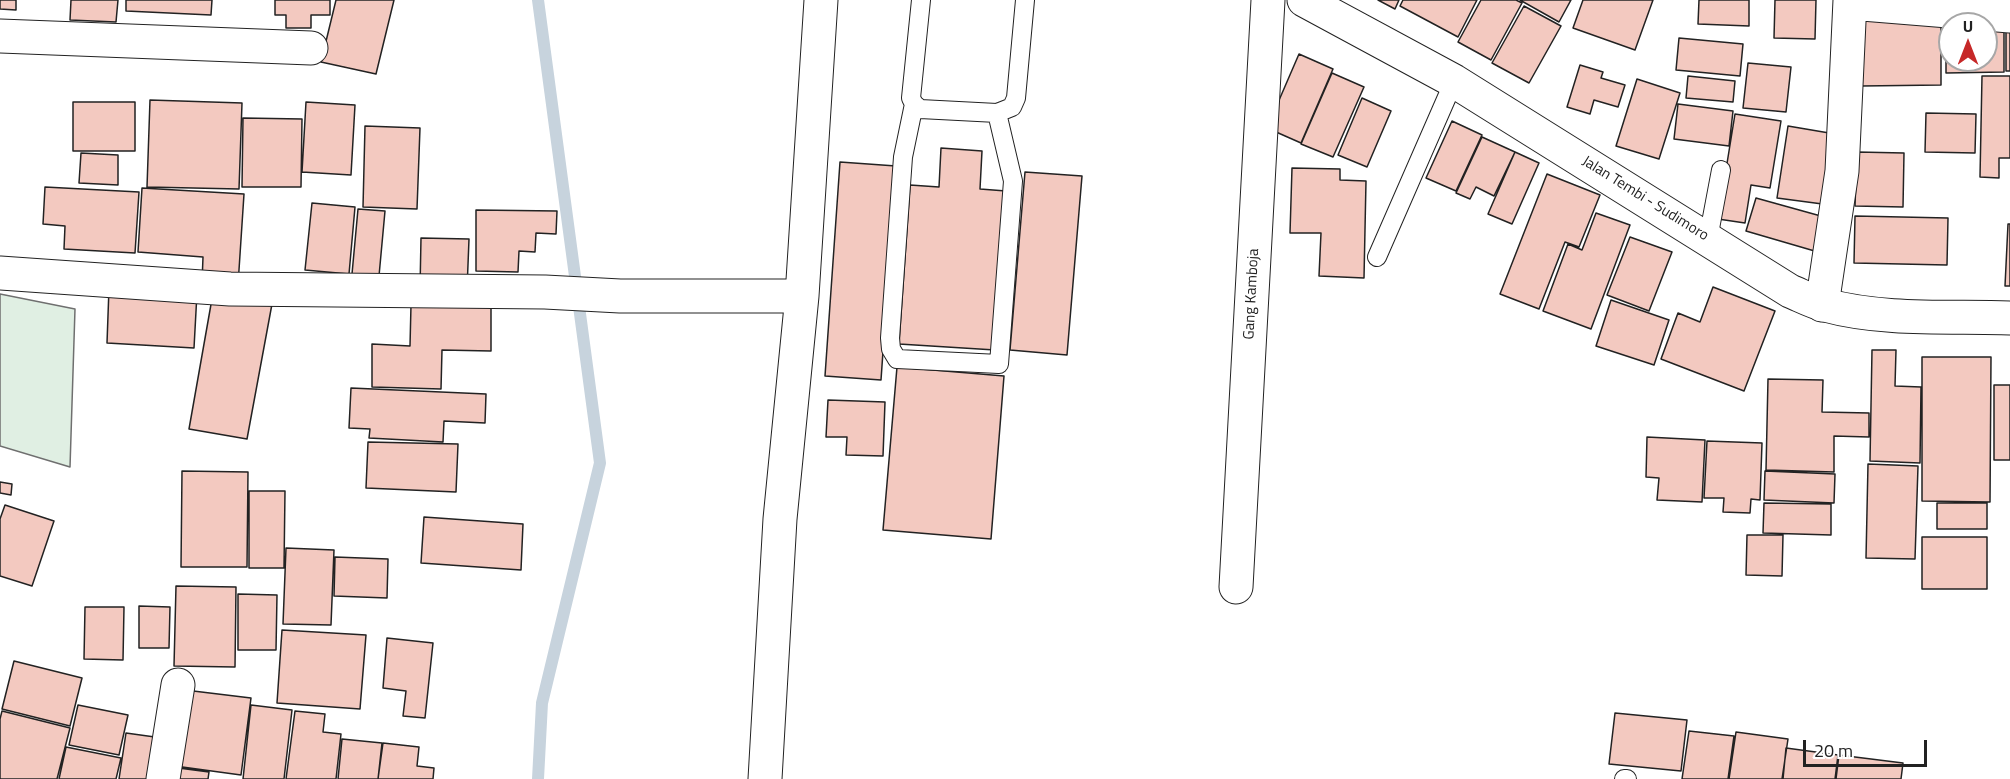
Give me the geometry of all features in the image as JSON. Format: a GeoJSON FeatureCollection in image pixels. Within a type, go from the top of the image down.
{"type":"FeatureCollection","features":[{"type":"Feature","properties":{"kind":"street"},"geometry":{"type":"LineString","coordinates":[[765,779],[780,519],[802,296],[821,0]]}},
{"type":"Feature","properties":{"kind":"street","name":"Gang Kamboja"},"geometry":{"type":"LineString","coordinates":[[1236,587],[1268,0]]}},
{"type":"Feature","properties":{"kind":"street","name":"Jalan Tembi - Sudimoro"},"geometry":{"type":"LineString","coordinates":[[1304,0],[1454,81],[1791,291],[1822,304],[1851,311],[1887,315],[2010,318]]}},
{"type":"Feature","properties":{"kind":"street"},"geometry":{"type":"LineString","coordinates":[[1822,304],[1842,171],[1850,2],[2010,16]]}},
{"type":"Feature","properties":{"kind":"street"},"geometry":{"type":"LineString","coordinates":[[0,36],[311,48]]}},
{"type":"Feature","properties":{"kind":"street"},"geometry":{"type":"LineString","coordinates":[[0,273],[230,289],[544,292],[620,296],[802,296]]}},
{"type":"Feature","properties":{"kind":"street"},"geometry":{"type":"LineString","coordinates":[[163,779],[178,685]]}},
{"type":"Feature","properties":{"kind":"lane"},"geometry":{"type":"LineString","coordinates":[[921,0],[911,98],[914,105],[920,109],[997,113],[1012,106],[1016,98],[1025,0]]}},
{"type":"Feature","properties":{"kind":"lane"},"geometry":{"type":"LineString","coordinates":[[1377,257],[1454,81]]}},
{"type":"Feature","properties":{"kind":"lane"},"geometry":{"type":"LineString","coordinates":[[914,105],[903,157],[890,338],[891,349],[897,359],[999,364],[1013,181],[997,113]]}},
{"type":"Feature","properties":{"kind":"lane"},"geometry":{"type":"LineString","coordinates":[[1708,239],[1722,170]]}},
{"type":"Feature","properties":{"kind":"green space"},"geometry":{"type":"Polygon","coordinates":[[[0,294],[75,309],[70,467],[0,446],[0,294]]]}},
{"type":"Feature","properties":{"kind":"building"},"geometry":{"type":"Polygon","coordinates":[[[0,0],[16,0],[16,10],[0,9],[0,0]]]}},
{"type":"Feature","properties":{"kind":"building"},"geometry":{"type":"Polygon","coordinates":[[[71,0],[118,0],[116,22],[70,20],[71,0]]]}},
{"type":"Feature","properties":{"kind":"building"},"geometry":{"type":"Polygon","coordinates":[[[126,0],[212,0],[211,15],[126,11],[126,0]]]}},
{"type":"Feature","properties":{"kind":"building"},"geometry":{"type":"Polygon","coordinates":[[[275,0],[330,0],[330,15],[311,15],[311,28],[286,28],[286,15],[275,15],[275,0]]]}},
{"type":"Feature","properties":{"kind":"building"},"geometry":{"type":"Polygon","coordinates":[[[336,0],[394,0],[376,74],[321,62],[336,0]]]}},
{"type":"Feature","properties":{"kind":"building"},"geometry":{"type":"Polygon","coordinates":[[[1378,0],[1399,0],[1395,9],[1378,0]]]}},
{"type":"Feature","properties":{"kind":"building"},"geometry":{"type":"Polygon","coordinates":[[[1403,0],[1477,0],[1458,37],[1400,6],[1403,0]]]}},
{"type":"Feature","properties":{"kind":"building"},"geometry":{"type":"Polygon","coordinates":[[[1481,0],[1516,0],[1522,3],[1491,60],[1458,42],[1481,0]]]}},
{"type":"Feature","properties":{"kind":"building"},"geometry":{"type":"Polygon","coordinates":[[[1520,0],[1571,0],[1559,22],[1520,0]]]}},
{"type":"Feature","properties":{"kind":"building"},"geometry":{"type":"Polygon","coordinates":[[[1583,0],[1653,0],[1635,50],[1573,28],[1583,0]]]}},
{"type":"Feature","properties":{"kind":"building"},"geometry":{"type":"Polygon","coordinates":[[[1699,0],[1749,0],[1749,26],[1698,24],[1699,0]]]}},
{"type":"Feature","properties":{"kind":"building"},"geometry":{"type":"Polygon","coordinates":[[[1775,0],[1816,0],[1815,39],[1774,38],[1775,0]]]}},
{"type":"Feature","properties":{"kind":"building"},"geometry":{"type":"Polygon","coordinates":[[[1524,6],[1561,26],[1529,83],[1492,63],[1524,6]]]}},
{"type":"Feature","properties":{"kind":"building"},"geometry":{"type":"Polygon","coordinates":[[[1938,20],[1938,72],[1941,72],[1941,85],[1861,86],[1859,21],[1938,20]]]}},
{"type":"Feature","properties":{"kind":"building"},"geometry":{"type":"Polygon","coordinates":[[[1998,26],[2004,26],[2004,72],[1946,73],[1998,72],[1998,26]]]}},
{"type":"Feature","properties":{"kind":"building"},"geometry":{"type":"Polygon","coordinates":[[[2006,26],[2010,26],[2010,71],[2006,71],[2006,26]]]}},
{"type":"Feature","properties":{"kind":"building"},"geometry":{"type":"Polygon","coordinates":[[[1679,38],[1743,44],[1740,76],[1676,70],[1679,38]]]}},
{"type":"Feature","properties":{"kind":"building"},"geometry":{"type":"Polygon","coordinates":[[[1299,54],[1333,69],[1301,143],[1267,128],[1299,54]]]}},
{"type":"Feature","properties":{"kind":"building"},"geometry":{"type":"Polygon","coordinates":[[[1748,63],[1791,67],[1786,112],[1743,108],[1748,63]]]}},
{"type":"Feature","properties":{"kind":"building"},"geometry":{"type":"Polygon","coordinates":[[[1580,65],[1603,72],[1601,78],[1625,85],[1618,107],[1594,100],[1590,114],[1567,107],[1580,65]]]}},
{"type":"Feature","properties":{"kind":"building"},"geometry":{"type":"Polygon","coordinates":[[[1332,73],[1364,87],[1333,157],[1301,144],[1332,73]]]}},
{"type":"Feature","properties":{"kind":"building"},"geometry":{"type":"Polygon","coordinates":[[[1688,76],[1735,81],[1733,102],[1686,98],[1688,76]]]}},
{"type":"Feature","properties":{"kind":"building"},"geometry":{"type":"Polygon","coordinates":[[[1982,76],[2010,76],[2010,158],[1999,158],[1999,178],[1980,177],[1982,76]]]}},
{"type":"Feature","properties":{"kind":"building"},"geometry":{"type":"Polygon","coordinates":[[[1637,79],[1680,93],[1659,159],[1616,146],[1637,79]]]}},
{"type":"Feature","properties":{"kind":"building"},"geometry":{"type":"Polygon","coordinates":[[[1362,98],[1391,111],[1367,167],[1338,155],[1362,98]]]}},
{"type":"Feature","properties":{"kind":"building"},"geometry":{"type":"Polygon","coordinates":[[[150,100],[242,103],[239,189],[147,187],[150,100]]]}},
{"type":"Feature","properties":{"kind":"building"},"geometry":{"type":"Polygon","coordinates":[[[73,102],[135,102],[135,151],[73,151],[73,102]]]}},
{"type":"Feature","properties":{"kind":"building"},"geometry":{"type":"Polygon","coordinates":[[[306,102],[355,105],[351,175],[302,172],[306,102]]]}},
{"type":"Feature","properties":{"kind":"building"},"geometry":{"type":"Polygon","coordinates":[[[1678,104],[1733,111],[1729,146],[1674,139],[1678,104]]]}},
{"type":"Feature","properties":{"kind":"building"},"geometry":{"type":"Polygon","coordinates":[[[1926,113],[1976,114],[1975,153],[1925,152],[1926,113]]]}},
{"type":"Feature","properties":{"kind":"building"},"geometry":{"type":"Polygon","coordinates":[[[1735,114],[1781,121],[1770,188],[1751,185],[1745,223],[1718,219],[1735,114]]]}},
{"type":"Feature","properties":{"kind":"building"},"geometry":{"type":"Polygon","coordinates":[[[243,118],[302,119],[301,187],[242,187],[243,118]]]}},
{"type":"Feature","properties":{"kind":"building"},"geometry":{"type":"Polygon","coordinates":[[[1452,121],[1482,135],[1456,191],[1426,178],[1452,121]]]}},
{"type":"Feature","properties":{"kind":"building"},"geometry":{"type":"Polygon","coordinates":[[[365,126],[420,128],[417,209],[363,207],[365,126]]]}},
{"type":"Feature","properties":{"kind":"building"},"geometry":{"type":"Polygon","coordinates":[[[1788,126],[1841,135],[1830,205],[1777,198],[1788,126]]]}},
{"type":"Feature","properties":{"kind":"building"},"geometry":{"type":"Polygon","coordinates":[[[1482,137],[1515,152],[1494,196],[1476,187],[1470,199],[1456,193],[1482,137]]]}},
{"type":"Feature","properties":{"kind":"building"},"geometry":{"type":"Polygon","coordinates":[[[941,148],[982,151],[980,189],[1006,191],[995,350],[899,344],[910,185],[939,187],[941,148]]]}},
{"type":"Feature","properties":{"kind":"building"},"geometry":{"type":"Polygon","coordinates":[[[1515,152],[1539,163],[1512,224],[1488,214],[1515,152]]]}},
{"type":"Feature","properties":{"kind":"building"},"geometry":{"type":"Polygon","coordinates":[[[1857,152],[1904,153],[1903,207],[1855,206],[1857,152]]]}},
{"type":"Feature","properties":{"kind":"building"},"geometry":{"type":"Polygon","coordinates":[[[81,153],[118,155],[118,185],[79,183],[81,153]]]}},
{"type":"Feature","properties":{"kind":"building"},"geometry":{"type":"Polygon","coordinates":[[[840,162],[896,166],[881,380],[825,376],[840,162]]]}},
{"type":"Feature","properties":{"kind":"building"},"geometry":{"type":"Polygon","coordinates":[[[1292,168],[1340,169],[1340,180],[1366,181],[1364,278],[1319,276],[1321,233],[1290,233],[1292,168]]]}},
{"type":"Feature","properties":{"kind":"building"},"geometry":{"type":"Polygon","coordinates":[[[1025,172],[1082,176],[1067,355],[1010,350],[1025,172]]]}},
{"type":"Feature","properties":{"kind":"building"},"geometry":{"type":"Polygon","coordinates":[[[1547,174],[1600,195],[1579,247],[1565,242],[1539,309],[1500,294],[1547,174]]]}},
{"type":"Feature","properties":{"kind":"building"},"geometry":{"type":"Polygon","coordinates":[[[45,187],[139,192],[135,253],[64,249],[65,226],[43,224],[45,187]]]}},
{"type":"Feature","properties":{"kind":"building"},"geometry":{"type":"Polygon","coordinates":[[[142,188],[244,194],[238,285],[202,283],[203,257],[138,252],[142,188]]]}},
{"type":"Feature","properties":{"kind":"building"},"geometry":{"type":"Polygon","coordinates":[[[1756,198],[1828,218],[1818,252],[1746,231],[1756,198]]]}},
{"type":"Feature","properties":{"kind":"building"},"geometry":{"type":"Polygon","coordinates":[[[312,203],[355,207],[349,274],[305,270],[312,203]]]}},
{"type":"Feature","properties":{"kind":"building"},"geometry":{"type":"Polygon","coordinates":[[[358,209],[385,211],[379,276],[352,274],[358,209]]]}},
{"type":"Feature","properties":{"kind":"building"},"geometry":{"type":"Polygon","coordinates":[[[476,210],[557,211],[556,234],[536,233],[535,252],[519,251],[518,272],[476,271],[476,210]]]}},
{"type":"Feature","properties":{"kind":"building"},"geometry":{"type":"Polygon","coordinates":[[[1596,213],[1630,225],[1591,329],[1543,311],[1568,244],[1582,250],[1596,213]]]}},
{"type":"Feature","properties":{"kind":"building"},"geometry":{"type":"Polygon","coordinates":[[[1855,216],[1948,218],[1947,265],[1854,263],[1855,216]]]}},
{"type":"Feature","properties":{"kind":"building"},"geometry":{"type":"Polygon","coordinates":[[[2008,224],[2010,224],[2010,286],[2005,286],[2008,224]]]}},
{"type":"Feature","properties":{"kind":"building"},"geometry":{"type":"Polygon","coordinates":[[[1630,237],[1672,252],[1649,311],[1607,295],[1630,237]]]}},
{"type":"Feature","properties":{"kind":"building"},"geometry":{"type":"Polygon","coordinates":[[[421,238],[469,239],[467,290],[420,289],[421,238]]]}},
{"type":"Feature","properties":{"kind":"building"},"geometry":{"type":"Polygon","coordinates":[[[1713,287],[1775,311],[1744,391],[1661,359],[1678,313],[1700,322],[1713,287]]]}},
{"type":"Feature","properties":{"kind":"building"},"geometry":{"type":"Polygon","coordinates":[[[109,288],[197,293],[194,348],[107,343],[109,288]]]}},
{"type":"Feature","properties":{"kind":"building"},"geometry":{"type":"Polygon","coordinates":[[[213,293],[272,304],[247,439],[189,429],[213,293]]]}},
{"type":"Feature","properties":{"kind":"building"},"geometry":{"type":"Polygon","coordinates":[[[1611,300],[1669,320],[1654,365],[1596,346],[1611,300]]]}},
{"type":"Feature","properties":{"kind":"building"},"geometry":{"type":"Polygon","coordinates":[[[411,305],[491,307],[491,351],[442,350],[441,389],[372,387],[372,344],[410,346],[411,305]]]}},
{"type":"Feature","properties":{"kind":"building"},"geometry":{"type":"Polygon","coordinates":[[[1872,350],[1896,350],[1895,386],[1921,387],[1920,463],[1870,461],[1872,350]]]}},
{"type":"Feature","properties":{"kind":"building"},"geometry":{"type":"Polygon","coordinates":[[[1922,357],[1991,357],[1990,502],[1922,501],[1922,357]]]}},
{"type":"Feature","properties":{"kind":"building"},"geometry":{"type":"Polygon","coordinates":[[[897,367],[1004,376],[991,539],[883,530],[897,367]]]}},
{"type":"Feature","properties":{"kind":"building"},"geometry":{"type":"Polygon","coordinates":[[[1768,379],[1823,380],[1822,412],[1869,413],[1869,437],[1834,436],[1834,472],[1766,470],[1768,379]]]}},
{"type":"Feature","properties":{"kind":"building"},"geometry":{"type":"Polygon","coordinates":[[[1994,385],[2010,385],[2010,460],[1994,460],[1994,385]]]}},
{"type":"Feature","properties":{"kind":"building"},"geometry":{"type":"Polygon","coordinates":[[[351,388],[486,394],[485,423],[444,421],[443,442],[369,438],[370,429],[349,428],[351,388]]]}},
{"type":"Feature","properties":{"kind":"building"},"geometry":{"type":"Polygon","coordinates":[[[828,400],[885,402],[883,456],[846,455],[847,437],[826,437],[828,400]]]}},
{"type":"Feature","properties":{"kind":"building"},"geometry":{"type":"Polygon","coordinates":[[[1647,437],[1705,440],[1702,502],[1657,500],[1659,478],[1646,477],[1647,437]]]}},
{"type":"Feature","properties":{"kind":"building"},"geometry":{"type":"Polygon","coordinates":[[[1707,441],[1762,443],[1760,500],[1751,499],[1750,513],[1723,512],[1724,498],[1704,498],[1707,441]]]}},
{"type":"Feature","properties":{"kind":"building"},"geometry":{"type":"Polygon","coordinates":[[[368,442],[458,444],[456,492],[366,488],[368,442]]]}},
{"type":"Feature","properties":{"kind":"building"},"geometry":{"type":"Polygon","coordinates":[[[1868,464],[1918,466],[1915,559],[1866,558],[1868,464]]]}},
{"type":"Feature","properties":{"kind":"building"},"geometry":{"type":"Polygon","coordinates":[[[182,471],[248,472],[247,567],[181,567],[182,471]]]}},
{"type":"Feature","properties":{"kind":"building"},"geometry":{"type":"Polygon","coordinates":[[[1765,471],[1835,474],[1834,503],[1764,500],[1765,471]]]}},
{"type":"Feature","properties":{"kind":"building"},"geometry":{"type":"Polygon","coordinates":[[[0,482],[12,484],[11,495],[0,493],[0,482]]]}},
{"type":"Feature","properties":{"kind":"building"},"geometry":{"type":"Polygon","coordinates":[[[249,491],[285,491],[284,568],[249,568],[249,491]]]}},
{"type":"Feature","properties":{"kind":"building"},"geometry":{"type":"Polygon","coordinates":[[[1764,503],[1831,504],[1831,535],[1763,533],[1764,503]]]}},
{"type":"Feature","properties":{"kind":"building"},"geometry":{"type":"Polygon","coordinates":[[[1937,503],[1987,503],[1987,529],[1937,529],[1937,503]]]}},
{"type":"Feature","properties":{"kind":"building"},"geometry":{"type":"Polygon","coordinates":[[[5,505],[54,521],[32,586],[0,576],[0,519],[5,505]]]}},
{"type":"Feature","properties":{"kind":"building"},"geometry":{"type":"Polygon","coordinates":[[[424,517],[523,524],[521,570],[421,563],[424,517]]]}},
{"type":"Feature","properties":{"kind":"building"},"geometry":{"type":"Polygon","coordinates":[[[1747,535],[1783,535],[1782,576],[1746,575],[1747,535]]]}},
{"type":"Feature","properties":{"kind":"building"},"geometry":{"type":"Polygon","coordinates":[[[1922,537],[1987,537],[1987,589],[1922,589],[1922,537]]]}},
{"type":"Feature","properties":{"kind":"building"},"geometry":{"type":"Polygon","coordinates":[[[286,548],[334,550],[331,625],[283,624],[286,548]]]}},
{"type":"Feature","properties":{"kind":"building"},"geometry":{"type":"Polygon","coordinates":[[[335,557],[388,559],[387,598],[334,596],[335,557]]]}},
{"type":"Feature","properties":{"kind":"building"},"geometry":{"type":"Polygon","coordinates":[[[176,586],[236,587],[235,667],[174,666],[176,586]]]}},
{"type":"Feature","properties":{"kind":"building"},"geometry":{"type":"Polygon","coordinates":[[[238,594],[277,595],[276,650],[238,650],[238,594]]]}},
{"type":"Feature","properties":{"kind":"building"},"geometry":{"type":"Polygon","coordinates":[[[139,606],[170,607],[169,648],[139,648],[139,606]]]}},
{"type":"Feature","properties":{"kind":"building"},"geometry":{"type":"Polygon","coordinates":[[[85,607],[124,607],[123,660],[84,659],[85,607]]]}},
{"type":"Feature","properties":{"kind":"building"},"geometry":{"type":"Polygon","coordinates":[[[282,630],[366,635],[360,709],[277,703],[282,630]]]}},
{"type":"Feature","properties":{"kind":"building"},"geometry":{"type":"Polygon","coordinates":[[[387,638],[433,643],[425,718],[403,716],[406,691],[383,688],[387,638]]]}},
{"type":"Feature","properties":{"kind":"building"},"geometry":{"type":"Polygon","coordinates":[[[14,661],[82,678],[70,726],[2,709],[14,661]]]}},
{"type":"Feature","properties":{"kind":"building"},"geometry":{"type":"Polygon","coordinates":[[[185,690],[251,698],[241,775],[175,766],[185,690]]]}},
{"type":"Feature","properties":{"kind":"building"},"geometry":{"type":"Polygon","coordinates":[[[78,705],[128,715],[119,755],[69,745],[78,705]]]}},
{"type":"Feature","properties":{"kind":"building"},"geometry":{"type":"Polygon","coordinates":[[[251,705],[292,710],[284,779],[243,779],[251,705]]]}},
{"type":"Feature","properties":{"kind":"building"},"geometry":{"type":"Polygon","coordinates":[[[2,711],[70,728],[57,779],[0,779],[2,711]]]}},
{"type":"Feature","properties":{"kind":"building"},"geometry":{"type":"Polygon","coordinates":[[[295,711],[325,714],[323,732],[341,734],[336,779],[286,779],[295,711]]]}},
{"type":"Feature","properties":{"kind":"building"},"geometry":{"type":"Polygon","coordinates":[[[1615,713],[1687,720],[1681,771],[1609,764],[1615,713]]]}},
{"type":"Feature","properties":{"kind":"building"},"geometry":{"type":"Polygon","coordinates":[[[1689,731],[1734,736],[1728,779],[1682,779],[1689,731]]]}},
{"type":"Feature","properties":{"kind":"building"},"geometry":{"type":"Polygon","coordinates":[[[1736,732],[1788,739],[1782,779],[1729,779],[1736,732]]]}},
{"type":"Feature","properties":{"kind":"building"},"geometry":{"type":"Polygon","coordinates":[[[126,733],[162,738],[156,779],[119,779],[126,733]]]}},
{"type":"Feature","properties":{"kind":"building"},"geometry":{"type":"Polygon","coordinates":[[[342,739],[382,743],[378,779],[338,779],[342,739]]]}},
{"type":"Feature","properties":{"kind":"building"},"geometry":{"type":"Polygon","coordinates":[[[383,743],[419,747],[417,766],[434,768],[433,779],[378,779],[383,743]]]}},
{"type":"Feature","properties":{"kind":"building"},"geometry":{"type":"Polygon","coordinates":[[[66,747],[121,758],[116,779],[59,779],[66,747]]]}},
{"type":"Feature","properties":{"kind":"building"},"geometry":{"type":"Polygon","coordinates":[[[1786,748],[1838,755],[1835,779],[1783,779],[1786,748]]]}},
{"type":"Feature","properties":{"kind":"building"},"geometry":{"type":"Polygon","coordinates":[[[1839,755],[1903,763],[1901,779],[1836,779],[1839,755]]]}},
{"type":"Feature","properties":{"kind":"building"},"geometry":{"type":"Polygon","coordinates":[[[171,767],[209,772],[208,779],[169,779],[171,767]]]}},
{"type":"Feature","properties":{"kind":"waterway"},"geometry":{"type":"LineString","coordinates":[[538,0],[600,463],[542,703],[538,779]]}}]}
